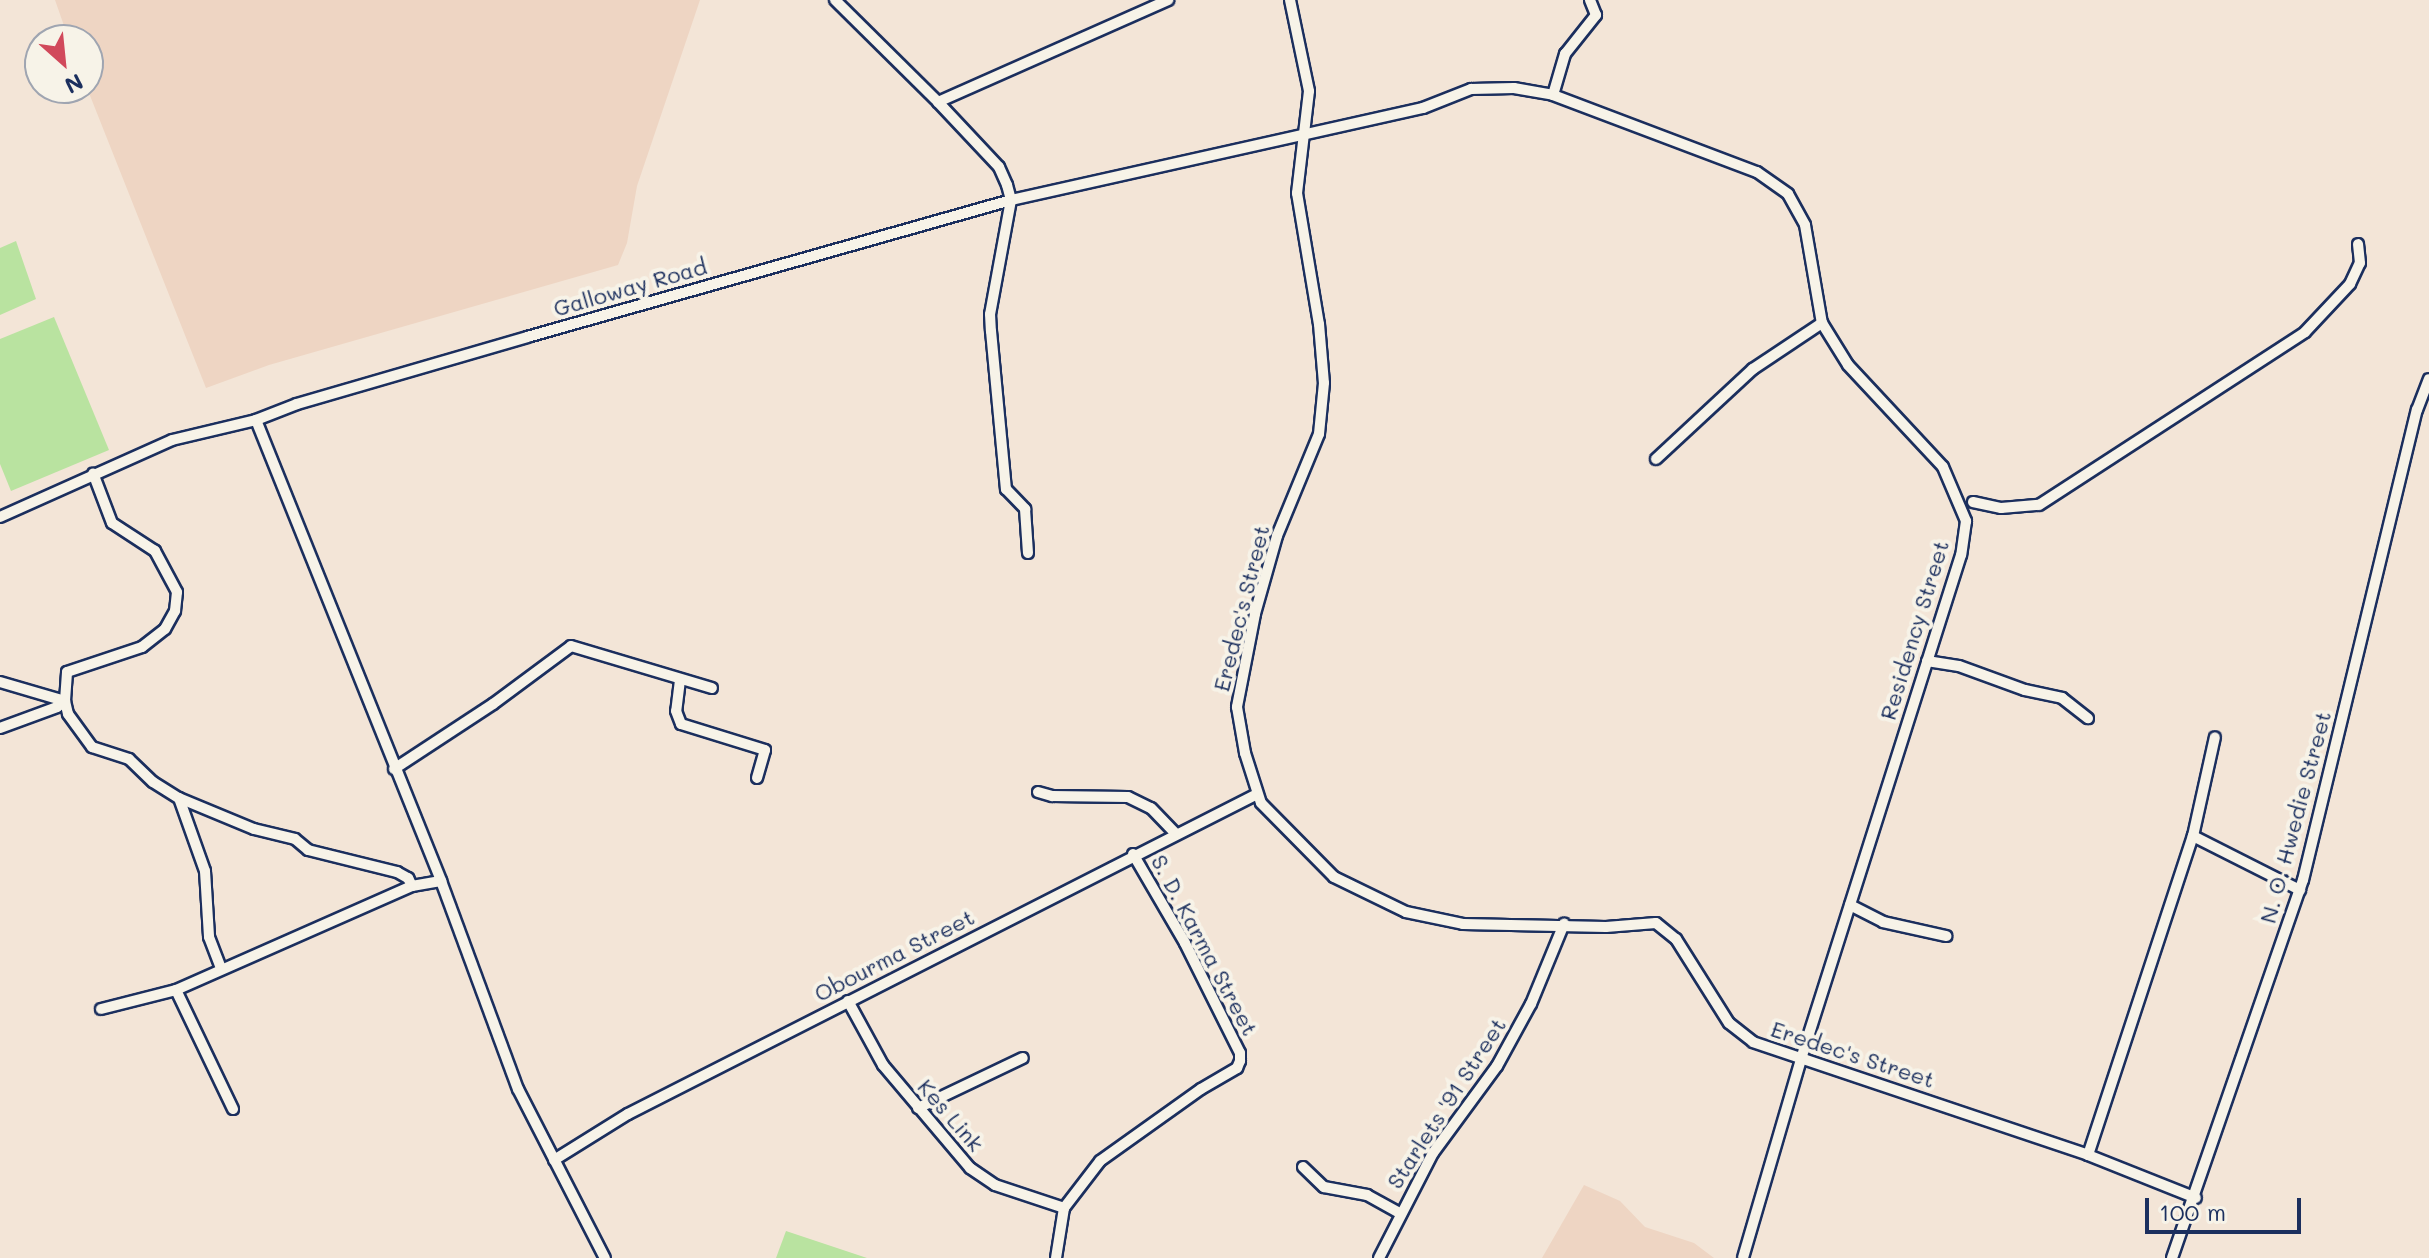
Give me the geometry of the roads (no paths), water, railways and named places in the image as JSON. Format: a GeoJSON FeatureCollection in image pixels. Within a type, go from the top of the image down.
{"type":"FeatureCollection","features":[{"type":"Feature","properties":{"kind":"street"},"geometry":{"type":"LineString","coordinates":[[835,0],[999,167],[1011,200],[990,314],[1006,489],[1025,509],[1028,553]]}},
{"type":"Feature","properties":{"kind":"street"},"geometry":{"type":"LineString","coordinates":[[938,102],[1168,0]]}},
{"type":"Feature","properties":{"kind":"street","name":"Eredec's Street"},"geometry":{"type":"LineString","coordinates":[[1290,0],[1309,91],[1307,135],[1297,193],[1319,324],[1324,383],[1319,434],[1277,536],[1255,614],[1237,707],[1237,723],[1261,803],[1334,877],[1406,912],[1463,924],[1606,927],[1646,921],[1665,927],[1687,953],[1729,1023],[1753,1042],[1774,1052],[1802,1056],[2088,1155],[2196,1198]]}},
{"type":"Feature","properties":{"kind":"street"},"geometry":{"type":"LineString","coordinates":[[1553,95],[1565,54],[1596,15],[1590,0]]}},
{"type":"Feature","properties":{"kind":"street","name":"Residency Street"},"geometry":{"type":"LineString","coordinates":[[1284,138],[1423,108],[1471,89],[1514,88],[1553,95],[1757,172],[1788,194],[1805,225],[1822,323],[1848,365],[1943,467],[1966,521],[1961,555],[1802,1056],[1743,1258]]}},
{"type":"Feature","properties":{"kind":"street","name":"Galloway Road"},"geometry":{"type":"LineString","coordinates":[[0,517],[172,440],[256,420],[527,337],[1011,200],[1284,138]]}},
{"type":"Feature","properties":{"kind":"street"},"geometry":{"type":"LineString","coordinates":[[1973,502],[2001,508],[2039,505],[2305,332],[2350,284],[2360,263],[2358,244]]}},
{"type":"Feature","properties":{"kind":"street"},"geometry":{"type":"LineString","coordinates":[[1656,459],[1753,369],[1822,323]]}},
{"type":"Feature","properties":{"kind":"street","name":"N. O. Hwedie Street"},"geometry":{"type":"LineString","coordinates":[[2172,1258],[2196,1198],[2300,890],[2417,410],[2429,379]]}},
{"type":"Feature","properties":{"kind":"street"},"geometry":{"type":"LineString","coordinates":[[256,420],[441,881],[518,1089],[605,1258]]}},
{"type":"Feature","properties":{"kind":"street"},"geometry":{"type":"LineString","coordinates":[[93,473],[112,523],[155,551],[177,592],[175,611],[165,629],[142,647],[67,672],[65,701],[68,714],[92,747],[129,759],[153,782],[179,798],[254,829],[295,839],[308,850],[397,872],[408,878],[412,886]]}},
{"type":"Feature","properties":{"kind":"street"},"geometry":{"type":"LineString","coordinates":[[394,769],[493,704],[571,646],[712,688]]}},
{"type":"Feature","properties":{"kind":"street"},"geometry":{"type":"LineString","coordinates":[[1927,661],[1959,666],[2025,690],[2062,698],[2088,718]]}},
{"type":"Feature","properties":{"kind":"street"},"geometry":{"type":"LineString","coordinates":[[680,680],[676,711],[681,724],[765,750],[757,778]]}},
{"type":"Feature","properties":{"kind":"street"},"geometry":{"type":"LineString","coordinates":[[0,682],[65,701]]}},
{"type":"Feature","properties":{"kind":"street"},"geometry":{"type":"LineString","coordinates":[[0,728],[65,701]]}},
{"type":"Feature","properties":{"kind":"street"},"geometry":{"type":"LineString","coordinates":[[2088,1155],[2193,836],[2215,737]]}},
{"type":"Feature","properties":{"kind":"street"},"geometry":{"type":"LineString","coordinates":[[1038,792],[1052,796],[1128,797],[1151,808],[1175,833]]}},
{"type":"Feature","properties":{"kind":"street","name":"Obourma Street"},"geometry":{"type":"LineString","coordinates":[[554,1160],[628,1114],[1133,854],[1257,794]]}},
{"type":"Feature","properties":{"kind":"street"},"geometry":{"type":"LineString","coordinates":[[179,798],[203,862],[209,937],[221,969]]}},
{"type":"Feature","properties":{"kind":"street"},"geometry":{"type":"LineString","coordinates":[[2193,836],[2300,890]]}},
{"type":"Feature","properties":{"kind":"street","name":"S. D. Karma Street"},"geometry":{"type":"LineString","coordinates":[[1056,1258],[1064,1208],[1100,1161],[1201,1089],[1237,1068],[1240,1061],[1240,1053],[1185,943],[1133,854]]}},
{"type":"Feature","properties":{"kind":"street"},"geometry":{"type":"LineString","coordinates":[[101,1009],[176,990],[412,886],[441,881]]}},
{"type":"Feature","properties":{"kind":"street"},"geometry":{"type":"LineString","coordinates":[[1850,905],[1883,922],[1946,936]]}},
{"type":"Feature","properties":{"kind":"street","name":"Starlets '91 Street"},"geometry":{"type":"LineString","coordinates":[[1379,1258],[1399,1213],[1433,1153],[1497,1066],[1531,1004],[1564,924]]}},
{"type":"Feature","properties":{"kind":"street"},"geometry":{"type":"LineString","coordinates":[[176,990],[233,1109]]}},
{"type":"Feature","properties":{"kind":"street","name":"Kes Link"},"geometry":{"type":"LineString","coordinates":[[848,1001],[883,1065],[970,1168],[995,1185],[1064,1208]]}},
{"type":"Feature","properties":{"kind":"street"},"geometry":{"type":"LineString","coordinates":[[918,1108],[1023,1058]]}},
{"type":"Feature","properties":{"kind":"street"},"geometry":{"type":"LineString","coordinates":[[1303,1167],[1324,1187],[1367,1195],[1399,1213]]}}]}
